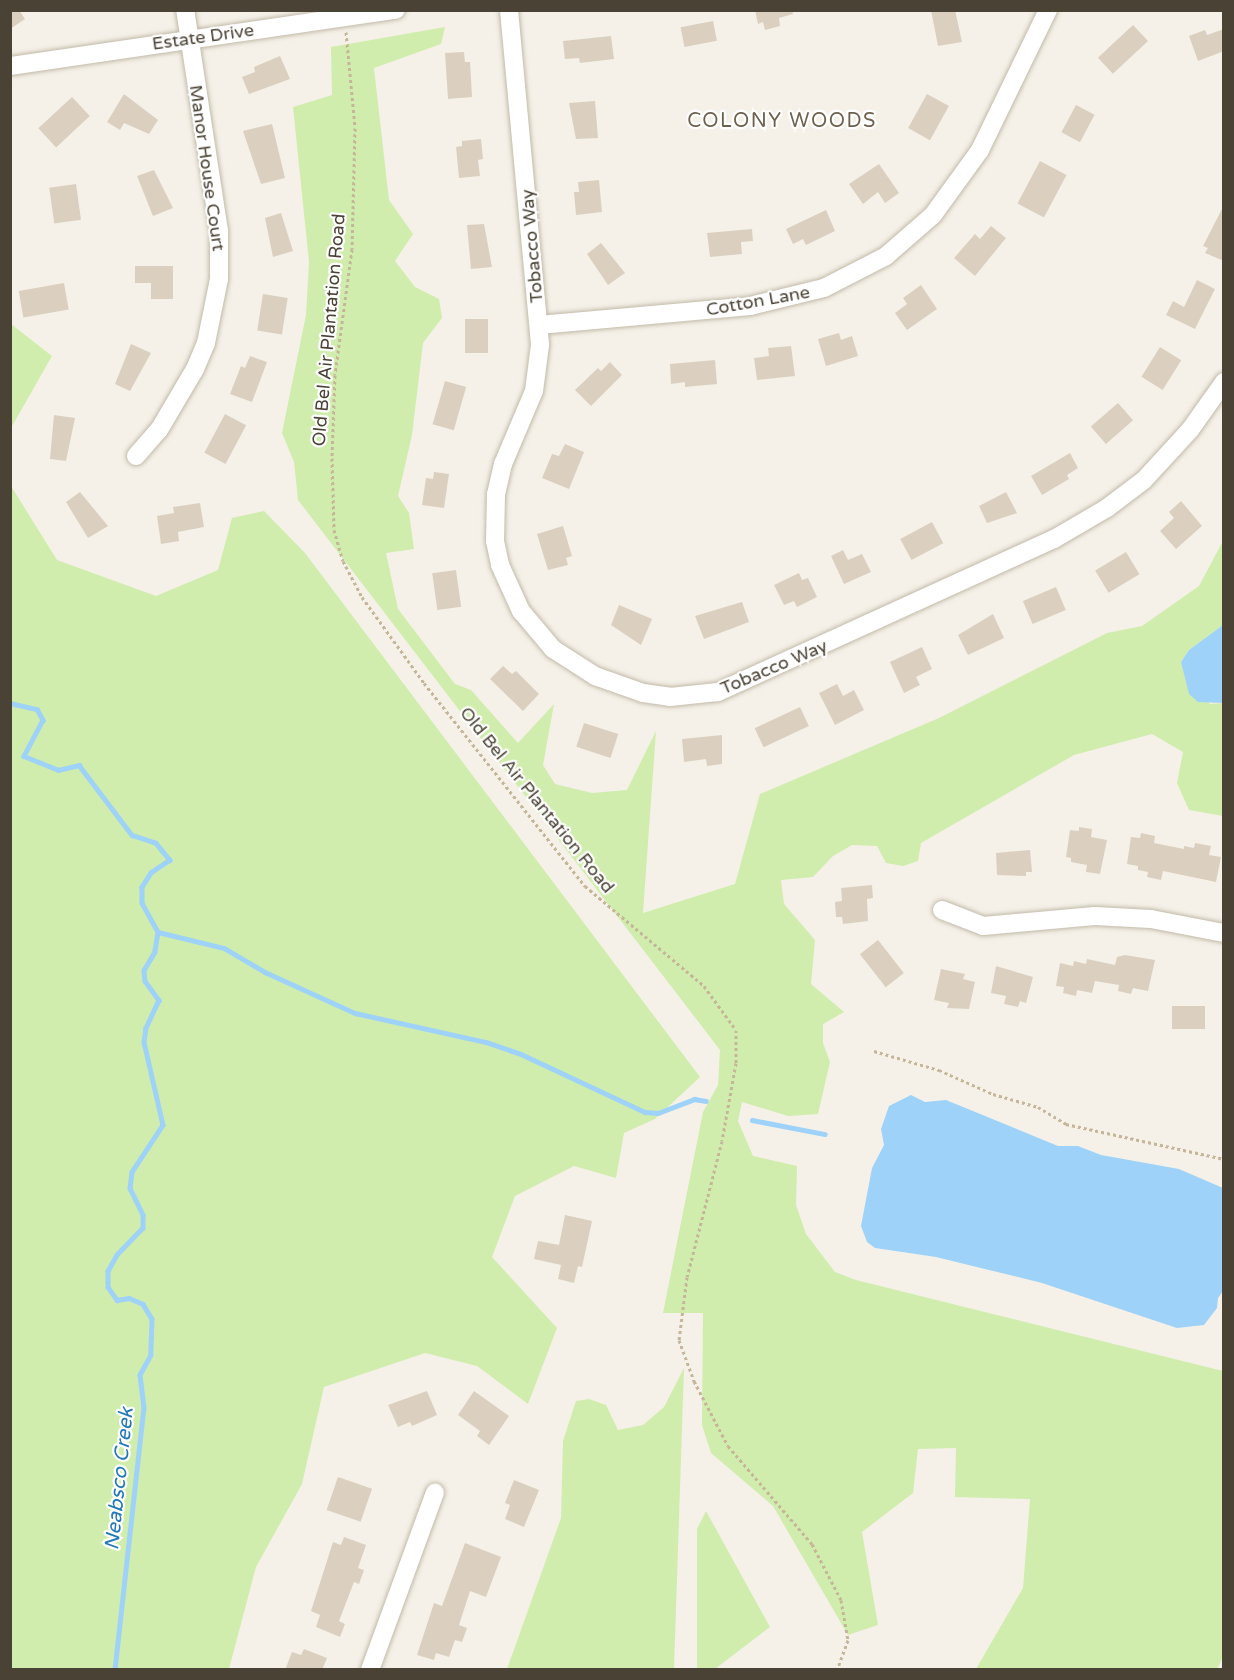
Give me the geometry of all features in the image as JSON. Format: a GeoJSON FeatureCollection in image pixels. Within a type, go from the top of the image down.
{"type":"FeatureCollection","features":[{"type":"Feature","properties":{"kind":"street","name":"Manor House Court"},"geometry":{"type":"LineString","coordinates":[[136,456],[159,430],[195,369],[206,343],[219,279],[219,231],[185,10]]}},
{"type":"Feature","properties":{"kind":"street","name":"Estate Drive"},"geometry":{"type":"LineString","coordinates":[[10,66],[396,10]]}},
{"type":"Feature","properties":{"kind":"street","name":"Tobacco Way"},"geometry":{"type":"LineString","coordinates":[[509,10],[539,325],[534,391],[503,464],[496,494],[495,540],[500,565],[521,611],[553,649],[595,676],[621,687],[670,697],[718,692],[743,684],[1074,529],[1107,508],[1172,453],[1224,382]]}},
{"type":"Feature","properties":{"kind":"street","name":"Cotton Lane"},"geometry":{"type":"LineString","coordinates":[[539,325],[750,306],[824,288],[886,256],[933,214],[980,150],[1048,10]]}},
{"type":"Feature","properties":{"kind":"street"},"geometry":{"type":"LineString","coordinates":[[942,910],[983,926],[1106,916],[1151,919],[1224,933]]}},
{"type":"Feature","properties":{"kind":"street"},"geometry":{"type":"LineString","coordinates":[[370,1670],[435,1492]]}},
{"type":"Feature","properties":{"kind":"path","name":"Old Bel Air Plantation Road"},"geometry":{"type":"LineString","coordinates":[[345,17],[355,128],[352,249],[335,375],[332,458],[334,530],[343,561],[362,597],[424,683],[585,886],[704,986],[736,1030],[736,1063],[722,1141],[687,1277],[679,1340],[694,1381],[728,1446],[812,1544],[841,1600],[848,1640],[837,1670]]}},
{"type":"Feature","properties":{"kind":"path"},"geometry":{"type":"LineString","coordinates":[[874,1051],[939,1070],[993,1094],[1038,1107],[1066,1124],[1224,1159]]}},
{"type":"Feature","properties":{"kind":"green space"},"geometry":{"type":"Polygon","coordinates":[[[445,27],[441,44],[374,68],[389,200],[413,234],[395,261],[415,287],[439,299],[442,318],[423,343],[412,435],[398,496],[409,513],[414,549],[386,553],[398,609],[455,684],[471,690],[518,743],[554,704],[543,765],[555,784],[592,793],[627,790],[656,731],[643,913],[735,884],[760,794],[939,718],[1107,633],[1142,626],[1199,586],[1223,541],[1223,625],[1189,650],[1181,662],[1210,704],[1223,703],[1223,816],[1189,810],[1177,783],[1183,752],[1152,734],[1074,755],[921,843],[918,861],[903,866],[886,863],[877,846],[852,845],[833,856],[813,877],[781,880],[784,904],[815,940],[811,984],[844,1012],[823,1024],[823,1043],[830,1062],[818,1114],[788,1116],[742,1102],[738,1121],[753,1156],[797,1166],[796,1205],[806,1234],[835,1272],[856,1280],[1223,1371],[1224,1655],[1217,1669],[976,1669],[1023,1588],[1030,1499],[955,1497],[956,1448],[918,1449],[913,1493],[862,1532],[878,1625],[848,1635],[773,1506],[711,1453],[702,1425],[703,1313],[663,1313],[703,1112],[718,1085],[720,1050],[298,500],[294,462],[282,433],[306,315],[309,262],[293,107],[332,95],[331,47],[445,27]]]}},
{"type":"Feature","properties":{"kind":"green space"},"geometry":{"type":"Polygon","coordinates":[[[11,324],[52,356],[11,428],[11,324]]]}},
{"type":"Feature","properties":{"kind":"green space"},"geometry":{"type":"Polygon","coordinates":[[[11,486],[57,560],[156,596],[218,570],[232,518],[264,511],[305,553],[700,1077],[655,1119],[624,1133],[616,1178],[574,1166],[515,1196],[492,1257],[557,1328],[528,1404],[477,1366],[425,1353],[324,1387],[302,1484],[256,1567],[229,1669],[11,1669],[11,486]]]}},
{"type":"Feature","properties":{"kind":"green space"},"geometry":{"type":"Polygon","coordinates":[[[684,1368],[674,1669],[507,1669],[561,1518],[563,1441],[576,1401],[589,1399],[606,1405],[618,1430],[643,1425],[664,1407],[684,1368]]]}},
{"type":"Feature","properties":{"kind":"green space"},"geometry":{"type":"Polygon","coordinates":[[[706,1511],[770,1627],[715,1669],[697,1669],[697,1529],[706,1511]]]}},
{"type":"Feature","properties":{"kind":"water"},"geometry":{"type":"Polygon","coordinates":[[[1223,625],[1223,703],[1198,702],[1189,694],[1181,662],[1189,650],[1223,625]]]}},
{"type":"Feature","properties":{"kind":"water"},"geometry":{"type":"Polygon","coordinates":[[[911,1095],[925,1102],[946,1100],[1058,1146],[1078,1146],[1101,1155],[1179,1169],[1223,1188],[1223,1291],[1218,1298],[1217,1308],[1204,1325],[1177,1328],[1042,1283],[936,1257],[875,1248],[867,1242],[861,1226],[872,1168],[884,1145],[881,1129],[889,1106],[911,1095]]]}},
{"type":"Feature","properties":{"kind":"building"},"geometry":{"type":"Polygon","coordinates":[[[10,10],[19,10],[25,19],[10,29],[10,10]]]}},
{"type":"Feature","properties":{"kind":"building"},"geometry":{"type":"Polygon","coordinates":[[[755,10],[792,10],[793,14],[779,18],[780,26],[765,30],[763,22],[758,24],[755,10]]]}},
{"type":"Feature","properties":{"kind":"building"},"geometry":{"type":"Polygon","coordinates":[[[931,10],[955,10],[962,42],[938,46],[931,10]]]}},
{"type":"Feature","properties":{"kind":"building"},"geometry":{"type":"Polygon","coordinates":[[[713,21],[717,41],[684,47],[681,27],[713,21]]]}},
{"type":"Feature","properties":{"kind":"building"},"geometry":{"type":"Polygon","coordinates":[[[1133,25],[1148,41],[1113,74],[1098,58],[1133,25]]]}},
{"type":"Feature","properties":{"kind":"building"},"geometry":{"type":"Polygon","coordinates":[[[1224,29],[1224,51],[1198,61],[1189,36],[1205,30],[1207,35],[1224,29]]]}},
{"type":"Feature","properties":{"kind":"building"},"geometry":{"type":"Polygon","coordinates":[[[611,36],[614,59],[580,63],[579,58],[565,59],[563,41],[611,36]]]}},
{"type":"Feature","properties":{"kind":"building"},"geometry":{"type":"Polygon","coordinates":[[[464,52],[465,62],[470,62],[472,97],[448,99],[445,53],[464,52]]]}},
{"type":"Feature","properties":{"kind":"building"},"geometry":{"type":"Polygon","coordinates":[[[280,56],[290,79],[249,94],[242,77],[255,72],[254,67],[280,56]]]}},
{"type":"Feature","properties":{"kind":"building"},"geometry":{"type":"Polygon","coordinates":[[[124,94],[158,120],[149,134],[124,123],[120,130],[107,122],[124,94]]]}},
{"type":"Feature","properties":{"kind":"building"},"geometry":{"type":"Polygon","coordinates":[[[927,94],[949,106],[930,140],[908,128],[927,94]]]}},
{"type":"Feature","properties":{"kind":"building"},"geometry":{"type":"Polygon","coordinates":[[[72,97],[90,116],[56,147],[38,128],[72,97]]]}},
{"type":"Feature","properties":{"kind":"building"},"geometry":{"type":"Polygon","coordinates":[[[595,101],[598,138],[576,139],[569,103],[595,101]]]}},
{"type":"Feature","properties":{"kind":"building"},"geometry":{"type":"Polygon","coordinates":[[[1076,105],[1095,115],[1080,142],[1061,132],[1076,105]]]}},
{"type":"Feature","properties":{"kind":"building"},"geometry":{"type":"Polygon","coordinates":[[[272,124],[285,178],[261,184],[243,131],[272,124]]]}},
{"type":"Feature","properties":{"kind":"building"},"geometry":{"type":"Polygon","coordinates":[[[481,139],[483,159],[478,160],[480,176],[459,178],[456,147],[462,146],[462,141],[481,139]]]}},
{"type":"Feature","properties":{"kind":"building"},"geometry":{"type":"Polygon","coordinates":[[[1040,161],[1066,175],[1044,217],[1017,203],[1040,161]]]}},
{"type":"Feature","properties":{"kind":"building"},"geometry":{"type":"Polygon","coordinates":[[[879,164],[899,193],[885,203],[878,192],[863,204],[849,184],[879,164]]]}},
{"type":"Feature","properties":{"kind":"building"},"geometry":{"type":"Polygon","coordinates":[[[154,170],[173,208],[153,216],[137,176],[154,170]]]}},
{"type":"Feature","properties":{"kind":"building"},"geometry":{"type":"Polygon","coordinates":[[[599,180],[602,212],[576,215],[574,192],[579,192],[578,182],[599,180]]]}},
{"type":"Feature","properties":{"kind":"building"},"geometry":{"type":"Polygon","coordinates":[[[76,184],[81,220],[54,223],[49,188],[76,184]]]}},
{"type":"Feature","properties":{"kind":"building"},"geometry":{"type":"Polygon","coordinates":[[[1224,205],[1224,261],[1205,253],[1208,248],[1203,246],[1224,205]]]}},
{"type":"Feature","properties":{"kind":"building"},"geometry":{"type":"Polygon","coordinates":[[[826,210],[835,231],[806,245],[803,239],[793,244],[786,229],[826,210]]]}},
{"type":"Feature","properties":{"kind":"building"},"geometry":{"type":"Polygon","coordinates":[[[281,213],[293,251],[273,257],[265,218],[281,213]]]}},
{"type":"Feature","properties":{"kind":"building"},"geometry":{"type":"Polygon","coordinates":[[[484,224],[492,267],[471,269],[467,225],[484,224]]]}},
{"type":"Feature","properties":{"kind":"building"},"geometry":{"type":"Polygon","coordinates":[[[991,226],[1006,238],[975,276],[954,258],[975,234],[980,239],[991,226]]]}},
{"type":"Feature","properties":{"kind":"building"},"geometry":{"type":"Polygon","coordinates":[[[752,229],[753,241],[741,242],[742,254],[710,257],[707,233],[752,229]]]}},
{"type":"Feature","properties":{"kind":"building"},"geometry":{"type":"Polygon","coordinates":[[[601,243],[625,273],[608,285],[587,254],[601,243]]]}},
{"type":"Feature","properties":{"kind":"building"},"geometry":{"type":"Polygon","coordinates":[[[135,266],[173,266],[173,299],[151,299],[151,283],[135,283],[135,266]]]}},
{"type":"Feature","properties":{"kind":"building"},"geometry":{"type":"Polygon","coordinates":[[[1197,280],[1215,289],[1195,329],[1166,315],[1173,301],[1184,307],[1197,280]]]}},
{"type":"Feature","properties":{"kind":"building"},"geometry":{"type":"Polygon","coordinates":[[[64,283],[69,310],[23,318],[19,291],[64,283]]]}},
{"type":"Feature","properties":{"kind":"building"},"geometry":{"type":"Polygon","coordinates":[[[921,285],[937,309],[907,330],[895,313],[907,304],[903,298],[921,285]]]}},
{"type":"Feature","properties":{"kind":"building"},"geometry":{"type":"Polygon","coordinates":[[[263,294],[288,298],[282,334],[257,331],[263,294]]]}},
{"type":"Feature","properties":{"kind":"building"},"geometry":{"type":"Polygon","coordinates":[[[465,319],[488,319],[488,353],[465,353],[465,319]]]}},
{"type":"Feature","properties":{"kind":"building"},"geometry":{"type":"Polygon","coordinates":[[[839,333],[841,340],[852,336],[858,356],[826,366],[818,339],[839,333]]]}},
{"type":"Feature","properties":{"kind":"building"},"geometry":{"type":"Polygon","coordinates":[[[131,344],[151,353],[130,391],[115,384],[131,344]]]}},
{"type":"Feature","properties":{"kind":"building"},"geometry":{"type":"Polygon","coordinates":[[[791,346],[795,376],[757,380],[754,358],[769,356],[768,348],[791,346]]]}},
{"type":"Feature","properties":{"kind":"building"},"geometry":{"type":"Polygon","coordinates":[[[1160,347],[1181,360],[1163,390],[1141,377],[1160,347]]]}},
{"type":"Feature","properties":{"kind":"building"},"geometry":{"type":"Polygon","coordinates":[[[250,356],[267,362],[252,402],[230,394],[241,366],[245,368],[250,356]]]}},
{"type":"Feature","properties":{"kind":"building"},"geometry":{"type":"Polygon","coordinates":[[[715,360],[717,384],[685,387],[685,382],[671,384],[670,364],[715,360]]]}},
{"type":"Feature","properties":{"kind":"building"},"geometry":{"type":"Polygon","coordinates":[[[610,362],[622,375],[591,406],[575,390],[598,368],[601,371],[610,362]]]}},
{"type":"Feature","properties":{"kind":"building"},"geometry":{"type":"Polygon","coordinates":[[[445,381],[466,387],[454,430],[433,424],[445,381]]]}},
{"type":"Feature","properties":{"kind":"building"},"geometry":{"type":"Polygon","coordinates":[[[1118,403],[1133,420],[1106,444],[1091,427],[1118,403]]]}},
{"type":"Feature","properties":{"kind":"building"},"geometry":{"type":"Polygon","coordinates":[[[225,414],[246,425],[226,464],[204,453],[225,414]]]}},
{"type":"Feature","properties":{"kind":"building"},"geometry":{"type":"Polygon","coordinates":[[[54,415],[75,418],[66,461],[50,459],[54,415]]]}},
{"type":"Feature","properties":{"kind":"building"},"geometry":{"type":"Polygon","coordinates":[[[565,444],[584,452],[569,489],[542,478],[552,454],[559,456],[565,444]]]}},
{"type":"Feature","properties":{"kind":"building"},"geometry":{"type":"Polygon","coordinates":[[[1070,453],[1078,468],[1067,475],[1069,479],[1042,495],[1031,476],[1070,453]]]}},
{"type":"Feature","properties":{"kind":"building"},"geometry":{"type":"Polygon","coordinates":[[[434,472],[449,474],[444,508],[422,505],[426,478],[433,479],[434,472]]]}},
{"type":"Feature","properties":{"kind":"building"},"geometry":{"type":"Polygon","coordinates":[[[80,492],[108,526],[88,538],[66,502],[80,492]]]}},
{"type":"Feature","properties":{"kind":"building"},"geometry":{"type":"Polygon","coordinates":[[[1006,492],[1017,513],[987,523],[979,506],[1006,492]]]}},
{"type":"Feature","properties":{"kind":"building"},"geometry":{"type":"Polygon","coordinates":[[[1181,501],[1202,526],[1176,549],[1160,531],[1174,518],[1169,512],[1181,501]]]}},
{"type":"Feature","properties":{"kind":"building"},"geometry":{"type":"Polygon","coordinates":[[[200,503],[204,527],[178,532],[179,541],[161,544],[157,516],[174,513],[173,507],[200,503]]]}},
{"type":"Feature","properties":{"kind":"building"},"geometry":{"type":"Polygon","coordinates":[[[932,522],[943,543],[911,560],[900,539],[932,522]]]}},
{"type":"Feature","properties":{"kind":"building"},"geometry":{"type":"Polygon","coordinates":[[[563,526],[572,556],[566,558],[568,565],[548,570],[537,534],[563,526]]]}},
{"type":"Feature","properties":{"kind":"building"},"geometry":{"type":"Polygon","coordinates":[[[843,550],[848,560],[862,554],[871,572],[844,584],[831,556],[843,550]]]}},
{"type":"Feature","properties":{"kind":"building"},"geometry":{"type":"Polygon","coordinates":[[[1126,552],[1139,574],[1109,593],[1095,571],[1126,552]]]}},
{"type":"Feature","properties":{"kind":"building"},"geometry":{"type":"Polygon","coordinates":[[[456,570],[461,607],[437,610],[432,573],[456,570]]]}},
{"type":"Feature","properties":{"kind":"building"},"geometry":{"type":"Polygon","coordinates":[[[799,573],[802,580],[808,578],[817,597],[797,607],[794,601],[784,605],[774,585],[799,573]]]}},
{"type":"Feature","properties":{"kind":"building"},"geometry":{"type":"Polygon","coordinates":[[[1056,587],[1066,610],[1033,624],[1023,601],[1056,587]]]}},
{"type":"Feature","properties":{"kind":"building"},"geometry":{"type":"Polygon","coordinates":[[[742,602],[749,622],[704,639],[695,616],[742,602]]]}},
{"type":"Feature","properties":{"kind":"building"},"geometry":{"type":"Polygon","coordinates":[[[619,605],[652,619],[641,645],[611,625],[619,605]]]}},
{"type":"Feature","properties":{"kind":"building"},"geometry":{"type":"Polygon","coordinates":[[[993,614],[1004,638],[968,655],[958,635],[993,614]]]}},
{"type":"Feature","properties":{"kind":"building"},"geometry":{"type":"Polygon","coordinates":[[[922,647],[932,669],[916,677],[920,685],[904,693],[890,662],[922,647]]]}},
{"type":"Feature","properties":{"kind":"building"},"geometry":{"type":"Polygon","coordinates":[[[503,666],[512,674],[516,671],[539,694],[523,711],[490,679],[503,666]]]}},
{"type":"Feature","properties":{"kind":"building"},"geometry":{"type":"Polygon","coordinates":[[[837,684],[843,696],[854,690],[864,710],[835,725],[819,693],[837,684]]]}},
{"type":"Feature","properties":{"kind":"building"},"geometry":{"type":"Polygon","coordinates":[[[800,707],[809,726],[764,747],[755,728],[800,707]]]}},
{"type":"Feature","properties":{"kind":"building"},"geometry":{"type":"Polygon","coordinates":[[[584,723],[618,734],[611,758],[576,747],[584,723]]]}},
{"type":"Feature","properties":{"kind":"building"},"geometry":{"type":"Polygon","coordinates":[[[722,735],[722,764],[707,766],[706,759],[684,762],[682,739],[722,735]]]}},
{"type":"Feature","properties":{"kind":"building"},"geometry":{"type":"Polygon","coordinates":[[[1079,827],[1092,829],[1091,837],[1107,840],[1100,874],[1086,872],[1087,865],[1071,862],[1071,858],[1066,857],[1070,830],[1079,831],[1079,827]]]}},
{"type":"Feature","properties":{"kind":"building"},"geometry":{"type":"Polygon","coordinates":[[[1141,833],[1155,836],[1154,843],[1184,849],[1184,846],[1194,848],[1195,843],[1211,846],[1209,855],[1221,857],[1216,882],[1163,871],[1161,880],[1147,877],[1148,872],[1138,870],[1138,866],[1127,864],[1131,837],[1140,838],[1141,833]]]}},
{"type":"Feature","properties":{"kind":"building"},"geometry":{"type":"Polygon","coordinates":[[[1030,850],[1032,872],[1026,872],[1026,876],[997,875],[996,853],[1030,850]]]}},
{"type":"Feature","properties":{"kind":"building"},"geometry":{"type":"Polygon","coordinates":[[[872,885],[873,898],[867,899],[868,921],[843,924],[842,917],[836,917],[835,902],[842,901],[841,888],[872,885]]]}},
{"type":"Feature","properties":{"kind":"building"},"geometry":{"type":"Polygon","coordinates":[[[878,940],[904,973],[886,987],[860,954],[878,940]]]}},
{"type":"Feature","properties":{"kind":"building"},"geometry":{"type":"Polygon","coordinates":[[[1125,955],[1155,960],[1148,991],[1133,988],[1131,994],[1118,991],[1119,985],[1095,981],[1092,993],[1077,990],[1076,996],[1063,993],[1064,987],[1056,986],[1060,963],[1073,966],[1074,961],[1086,964],[1087,959],[1115,965],[1117,957],[1125,955]]]}},
{"type":"Feature","properties":{"kind":"building"},"geometry":{"type":"Polygon","coordinates":[[[996,966],[1033,977],[1026,1003],[1020,1001],[1018,1007],[1004,1004],[1006,996],[991,993],[996,966]]]}},
{"type":"Feature","properties":{"kind":"building"},"geometry":{"type":"Polygon","coordinates":[[[941,969],[965,974],[963,979],[975,982],[969,1009],[947,1008],[949,1003],[934,1000],[941,969]]]}},
{"type":"Feature","properties":{"kind":"building"},"geometry":{"type":"Polygon","coordinates":[[[1172,1006],[1205,1006],[1205,1029],[1172,1029],[1172,1006]]]}},
{"type":"Feature","properties":{"kind":"building"},"geometry":{"type":"Polygon","coordinates":[[[565,1215],[592,1221],[582,1267],[578,1266],[574,1283],[558,1279],[561,1265],[534,1259],[538,1241],[559,1245],[565,1215]]]}},
{"type":"Feature","properties":{"kind":"building"},"geometry":{"type":"Polygon","coordinates":[[[427,1391],[437,1415],[412,1426],[410,1422],[398,1427],[388,1405],[427,1391]]]}},
{"type":"Feature","properties":{"kind":"building"},"geometry":{"type":"Polygon","coordinates":[[[474,1391],[509,1416],[489,1445],[477,1436],[480,1431],[458,1415],[474,1391]]]}},
{"type":"Feature","properties":{"kind":"building"},"geometry":{"type":"Polygon","coordinates":[[[338,1477],[372,1489],[361,1522],[327,1510],[338,1477]]]}},
{"type":"Feature","properties":{"kind":"building"},"geometry":{"type":"Polygon","coordinates":[[[514,1480],[539,1490],[524,1527],[505,1519],[510,1505],[505,1503],[514,1480]]]}},
{"type":"Feature","properties":{"kind":"building"},"geometry":{"type":"Polygon","coordinates":[[[344,1537],[366,1545],[358,1568],[364,1570],[359,1584],[354,1582],[339,1621],[345,1624],[340,1637],[316,1627],[320,1615],[311,1611],[333,1542],[341,1545],[344,1537]]]}},
{"type":"Feature","properties":{"kind":"building"},"geometry":{"type":"Polygon","coordinates":[[[465,1543],[501,1557],[486,1597],[470,1591],[459,1625],[467,1628],[462,1642],[455,1640],[449,1657],[436,1653],[434,1660],[417,1655],[434,1603],[442,1606],[465,1543]]]}},
{"type":"Feature","properties":{"kind":"building"},"geometry":{"type":"Polygon","coordinates":[[[304,1649],[327,1658],[322,1670],[285,1670],[292,1652],[301,1655],[304,1649]]]}},
{"type":"Feature","properties":{"kind":"waterway","name":"Neabsco Creek"},"geometry":{"type":"LineString","coordinates":[[10,703],[37,709],[43,720],[24,756],[58,770],[79,765],[132,835],[156,843],[170,860],[151,873],[142,887],[142,903],[158,932],[155,952],[144,970],[145,981],[159,1000],[146,1028],[144,1042],[163,1125],[132,1172],[130,1188],[143,1215],[143,1228],[117,1255],[108,1271],[108,1287],[117,1300],[129,1298],[143,1304],[152,1319],[151,1355],[140,1375],[144,1407],[115,1670]]}},
{"type":"Feature","properties":{"kind":"waterway"},"geometry":{"type":"LineString","coordinates":[[158,932],[224,948],[265,972],[355,1013],[486,1042],[521,1054],[645,1112],[658,1113],[694,1099],[706,1101]]}},
{"type":"Feature","properties":{"kind":"waterway"},"geometry":{"type":"LineString","coordinates":[[752,1120],[825,1134]]}},
{"type":"Feature","properties":{"kind":"district","name":"COLONY WOODS"},"geometry":{"type":"Point","coordinates":[782,121]}}]}
